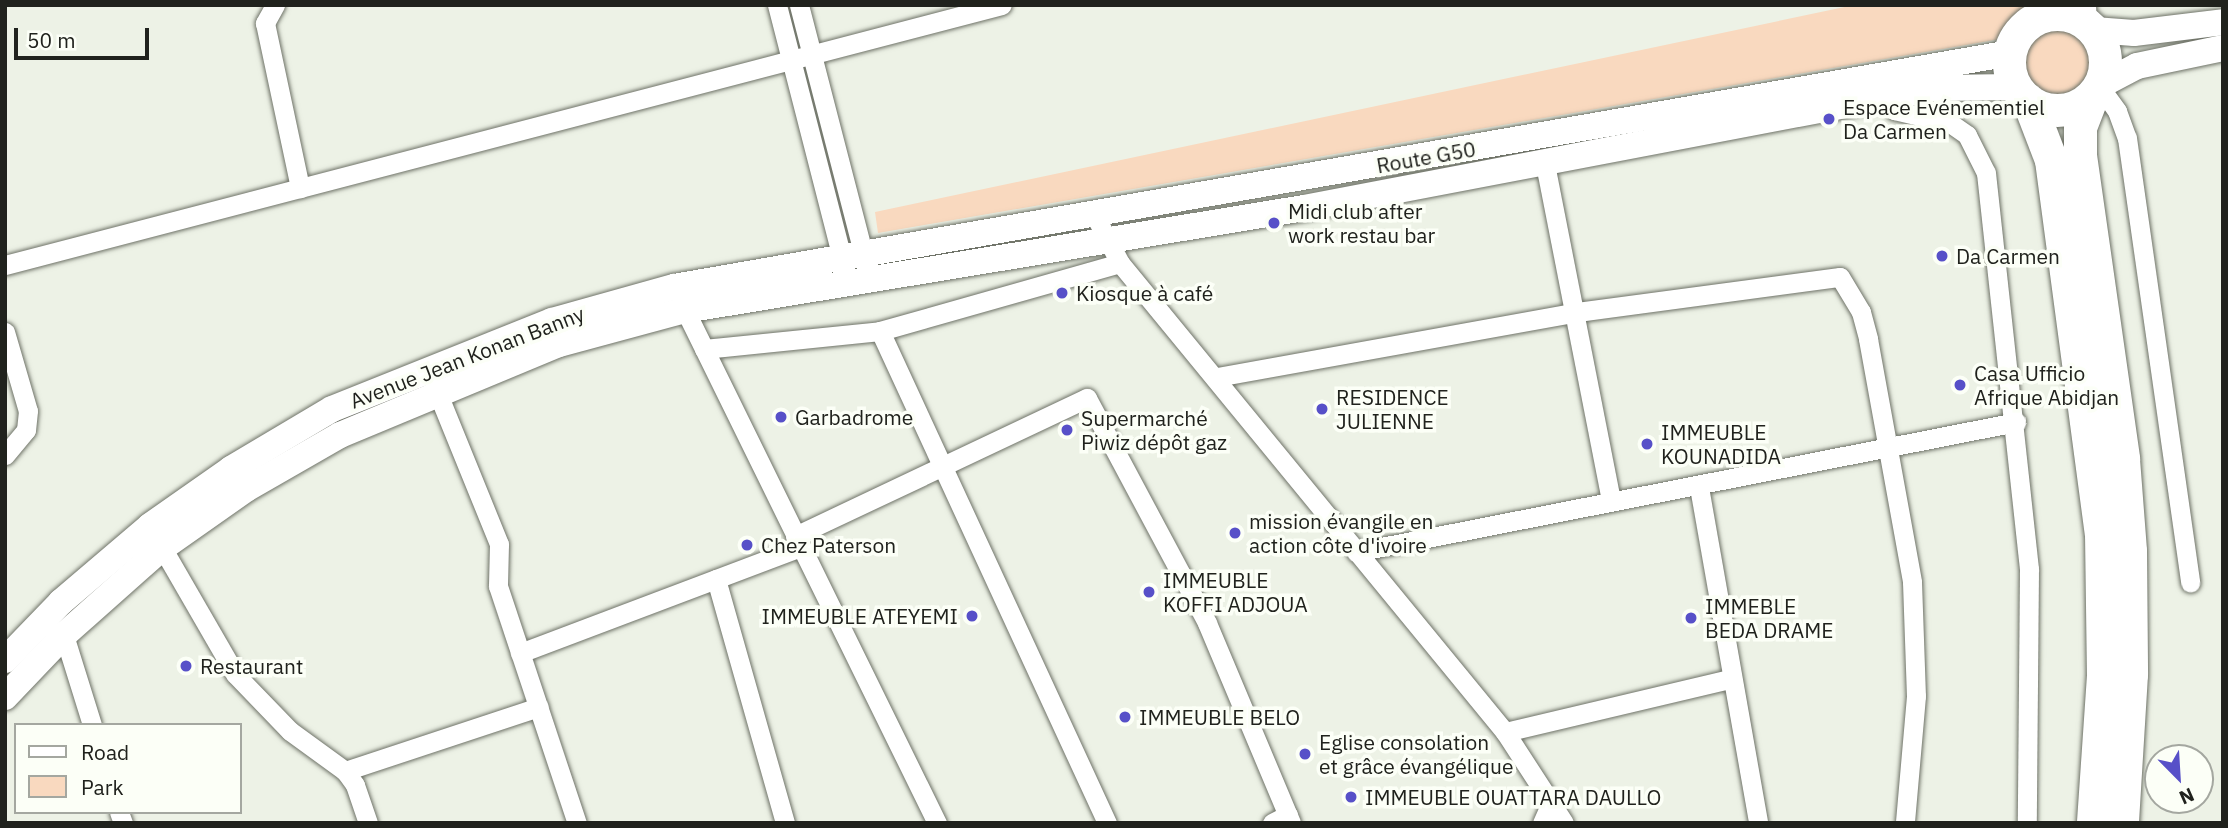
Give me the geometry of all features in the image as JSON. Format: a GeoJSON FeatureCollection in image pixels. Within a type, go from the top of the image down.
{"type":"FeatureCollection","features":[{"type":"Feature","properties":{"kind":"highway"},"geometry":{"type":"LineString","coordinates":[[2093,823],[2103,675],[2101,533],[2051,160],[2022,94],[2012,31],[2049,14],[2079,16],[2106,59],[2080,127],[2080,155],[2123,459],[2130,551],[2131,674],[2122,823]]}},
{"type":"Feature","properties":{"kind":"highway"},"geometry":{"type":"LineString","coordinates":[[2022,94],[2061,110],[2096,91]]}},
{"type":"Feature","properties":{"kind":"street"},"geometry":{"type":"LineString","coordinates":[[275,5],[265,23],[300,188]]}},
{"type":"Feature","properties":{"kind":"street"},"geometry":{"type":"LineString","coordinates":[[777,5],[791,60],[852,255]]}},
{"type":"Feature","properties":{"kind":"street"},"geometry":{"type":"LineString","coordinates":[[799,5],[858,282]]}},
{"type":"Feature","properties":{"kind":"street"},"geometry":{"type":"LineString","coordinates":[[5,265],[1002,5]]}},
{"type":"Feature","properties":{"kind":"street"},"geometry":{"type":"LineString","coordinates":[[2079,16],[2144,32],[2223,22]]}},
{"type":"Feature","properties":{"kind":"street","name":"Route G50"},"geometry":{"type":"LineString","coordinates":[[852,255],[1094,214],[2012,31]]}},
{"type":"Feature","properties":{"kind":"street"},"geometry":{"type":"LineString","coordinates":[[2190,583],[2127,138],[2117,111],[2096,91],[2137,66],[2223,48]]}},
{"type":"Feature","properties":{"kind":"street","name":"Route G50"},"geometry":{"type":"LineString","coordinates":[[858,282],[1545,164],[1887,96],[1970,85],[2022,94]]}},
{"type":"Feature","properties":{"kind":"street"},"geometry":{"type":"LineString","coordinates":[[1887,96],[1895,110],[1950,123],[1967,135],[1978,152],[1986,173],[2016,422],[2029,569],[2027,823]]}},
{"type":"Feature","properties":{"kind":"street"},"geometry":{"type":"LineString","coordinates":[[1545,164],[1577,312],[1611,501]]}},
{"type":"Feature","properties":{"kind":"street"},"geometry":{"type":"LineString","coordinates":[[1094,214],[1120,263],[1217,377],[1356,552],[1505,732],[1564,823]]}},
{"type":"Feature","properties":{"kind":"street","name":"Avenue Jean Konan Banny"},"geometry":{"type":"LineString","coordinates":[[432,379],[552,321],[674,287],[852,255]]}},
{"type":"Feature","properties":{"kind":"street"},"geometry":{"type":"LineString","coordinates":[[704,349],[880,331],[1120,263]]}},
{"type":"Feature","properties":{"kind":"street"},"geometry":{"type":"LineString","coordinates":[[1217,377],[1577,312],[1840,276],[1861,312],[1917,625],[1905,823]]}},
{"type":"Feature","properties":{"kind":"street","name":"Avenue Jean Konan Banny"},"geometry":{"type":"LineString","coordinates":[[5,697],[156,537],[231,468],[332,409],[685,310],[858,282]]}},
{"type":"Feature","properties":{"kind":"street"},"geometry":{"type":"LineString","coordinates":[[685,310],[937,823]]}},
{"type":"Feature","properties":{"kind":"street"},"geometry":{"type":"LineString","coordinates":[[880,331],[939,465],[1016,619],[1107,823]]}},
{"type":"Feature","properties":{"kind":"street"},"geometry":{"type":"LineString","coordinates":[[5,332],[28,411],[26,430],[5,455]]}},
{"type":"Feature","properties":{"kind":"street"},"geometry":{"type":"LineString","coordinates":[[432,379],[499,544],[498,586],[577,823]]}},
{"type":"Feature","properties":{"kind":"street"},"geometry":{"type":"LineString","coordinates":[[520,653],[716,579],[798,542],[939,465],[1087,398],[1207,622],[1283,820]]}},
{"type":"Feature","properties":{"kind":"street"},"geometry":{"type":"LineString","coordinates":[[1356,552],[1611,501],[1699,487],[1885,446],[2016,422]]}},
{"type":"Feature","properties":{"kind":"street"},"geometry":{"type":"LineString","coordinates":[[1699,487],[1730,679],[1758,823]]}},
{"type":"Feature","properties":{"kind":"street"},"geometry":{"type":"LineString","coordinates":[[156,537],[209,637],[235,674],[290,731],[345,771],[355,785],[368,823]]}},
{"type":"Feature","properties":{"kind":"street","name":"Avenue Jean Konan Banny"},"geometry":{"type":"LineString","coordinates":[[5,660],[61,602],[156,537]]}},
{"type":"Feature","properties":{"kind":"street"},"geometry":{"type":"LineString","coordinates":[[716,579],[785,823]]}},
{"type":"Feature","properties":{"kind":"street"},"geometry":{"type":"LineString","coordinates":[[64,635],[91,723]]}},
{"type":"Feature","properties":{"kind":"street"},"geometry":{"type":"LineString","coordinates":[[1505,732],[1730,679]]}},
{"type":"Feature","properties":{"kind":"street"},"geometry":{"type":"LineString","coordinates":[[345,771],[539,706]]}},
{"type":"Feature","properties":{"kind":"street"},"geometry":{"type":"LineString","coordinates":[[1542,823],[1551,803]]}},
{"type":"Feature","properties":{"kind":"green space"},"geometry":{"type":"Polygon","coordinates":[[[1854,5],[2094,5],[2099,21],[2074,26],[2090,45],[2091,70],[2086,81],[2067,96],[2041,96],[2020,79],[2016,67],[2015,54],[2024,35],[878,233],[875,212],[1854,5]]]}},
{"type":"Feature","properties":{"kind":"place","name":"Espace Evénementiel Da Carmen"},"geometry":{"type":"Point","coordinates":[1829,119]}},
{"type":"Feature","properties":{"kind":"place","name":"Midi club after work restau bar"},"geometry":{"type":"Point","coordinates":[1274,223]}},
{"type":"Feature","properties":{"kind":"place","name":"Da Carmen"},"geometry":{"type":"Point","coordinates":[1942,256]}},
{"type":"Feature","properties":{"kind":"place","name":"Kiosque à café"},"geometry":{"type":"Point","coordinates":[1062,293]}},
{"type":"Feature","properties":{"kind":"place","name":"Casa Ufficio Afrique Abidjan"},"geometry":{"type":"Point","coordinates":[1960,385]}},
{"type":"Feature","properties":{"kind":"place","name":"RESIDENCE JULIENNE"},"geometry":{"type":"Point","coordinates":[1322,409]}},
{"type":"Feature","properties":{"kind":"place","name":"Garbadrome"},"geometry":{"type":"Point","coordinates":[781,417]}},
{"type":"Feature","properties":{"kind":"place","name":"Supermarché Piwiz dépôt gaz"},"geometry":{"type":"Point","coordinates":[1067,430]}},
{"type":"Feature","properties":{"kind":"place","name":"IMMEUBLE KOUNADIDA"},"geometry":{"type":"Point","coordinates":[1647,444]}},
{"type":"Feature","properties":{"kind":"place","name":"mission évangile en action côte d'ivoire"},"geometry":{"type":"Point","coordinates":[1235,533]}},
{"type":"Feature","properties":{"kind":"place","name":"Chez Paterson"},"geometry":{"type":"Point","coordinates":[747,545]}},
{"type":"Feature","properties":{"kind":"place","name":"IMMEUBLE KOFFI ADJOUA"},"geometry":{"type":"Point","coordinates":[1149,592]}},
{"type":"Feature","properties":{"kind":"place","name":"IMMEUBLE ATEYEMI"},"geometry":{"type":"Point","coordinates":[972,616]}},
{"type":"Feature","properties":{"kind":"place","name":"IMMEBLE BEDA DRAME"},"geometry":{"type":"Point","coordinates":[1691,618]}},
{"type":"Feature","properties":{"kind":"place","name":"Restaurant"},"geometry":{"type":"Point","coordinates":[186,666]}},
{"type":"Feature","properties":{"kind":"place","name":"IMMEUBLE BELO"},"geometry":{"type":"Point","coordinates":[1125,717]}},
{"type":"Feature","properties":{"kind":"place","name":"Eglise consolation et grâce évangélique"},"geometry":{"type":"Point","coordinates":[1305,754]}},
{"type":"Feature","properties":{"kind":"place","name":"IMMEUBLE OUATTARA DAULLO"},"geometry":{"type":"Point","coordinates":[1351,797]}}]}
